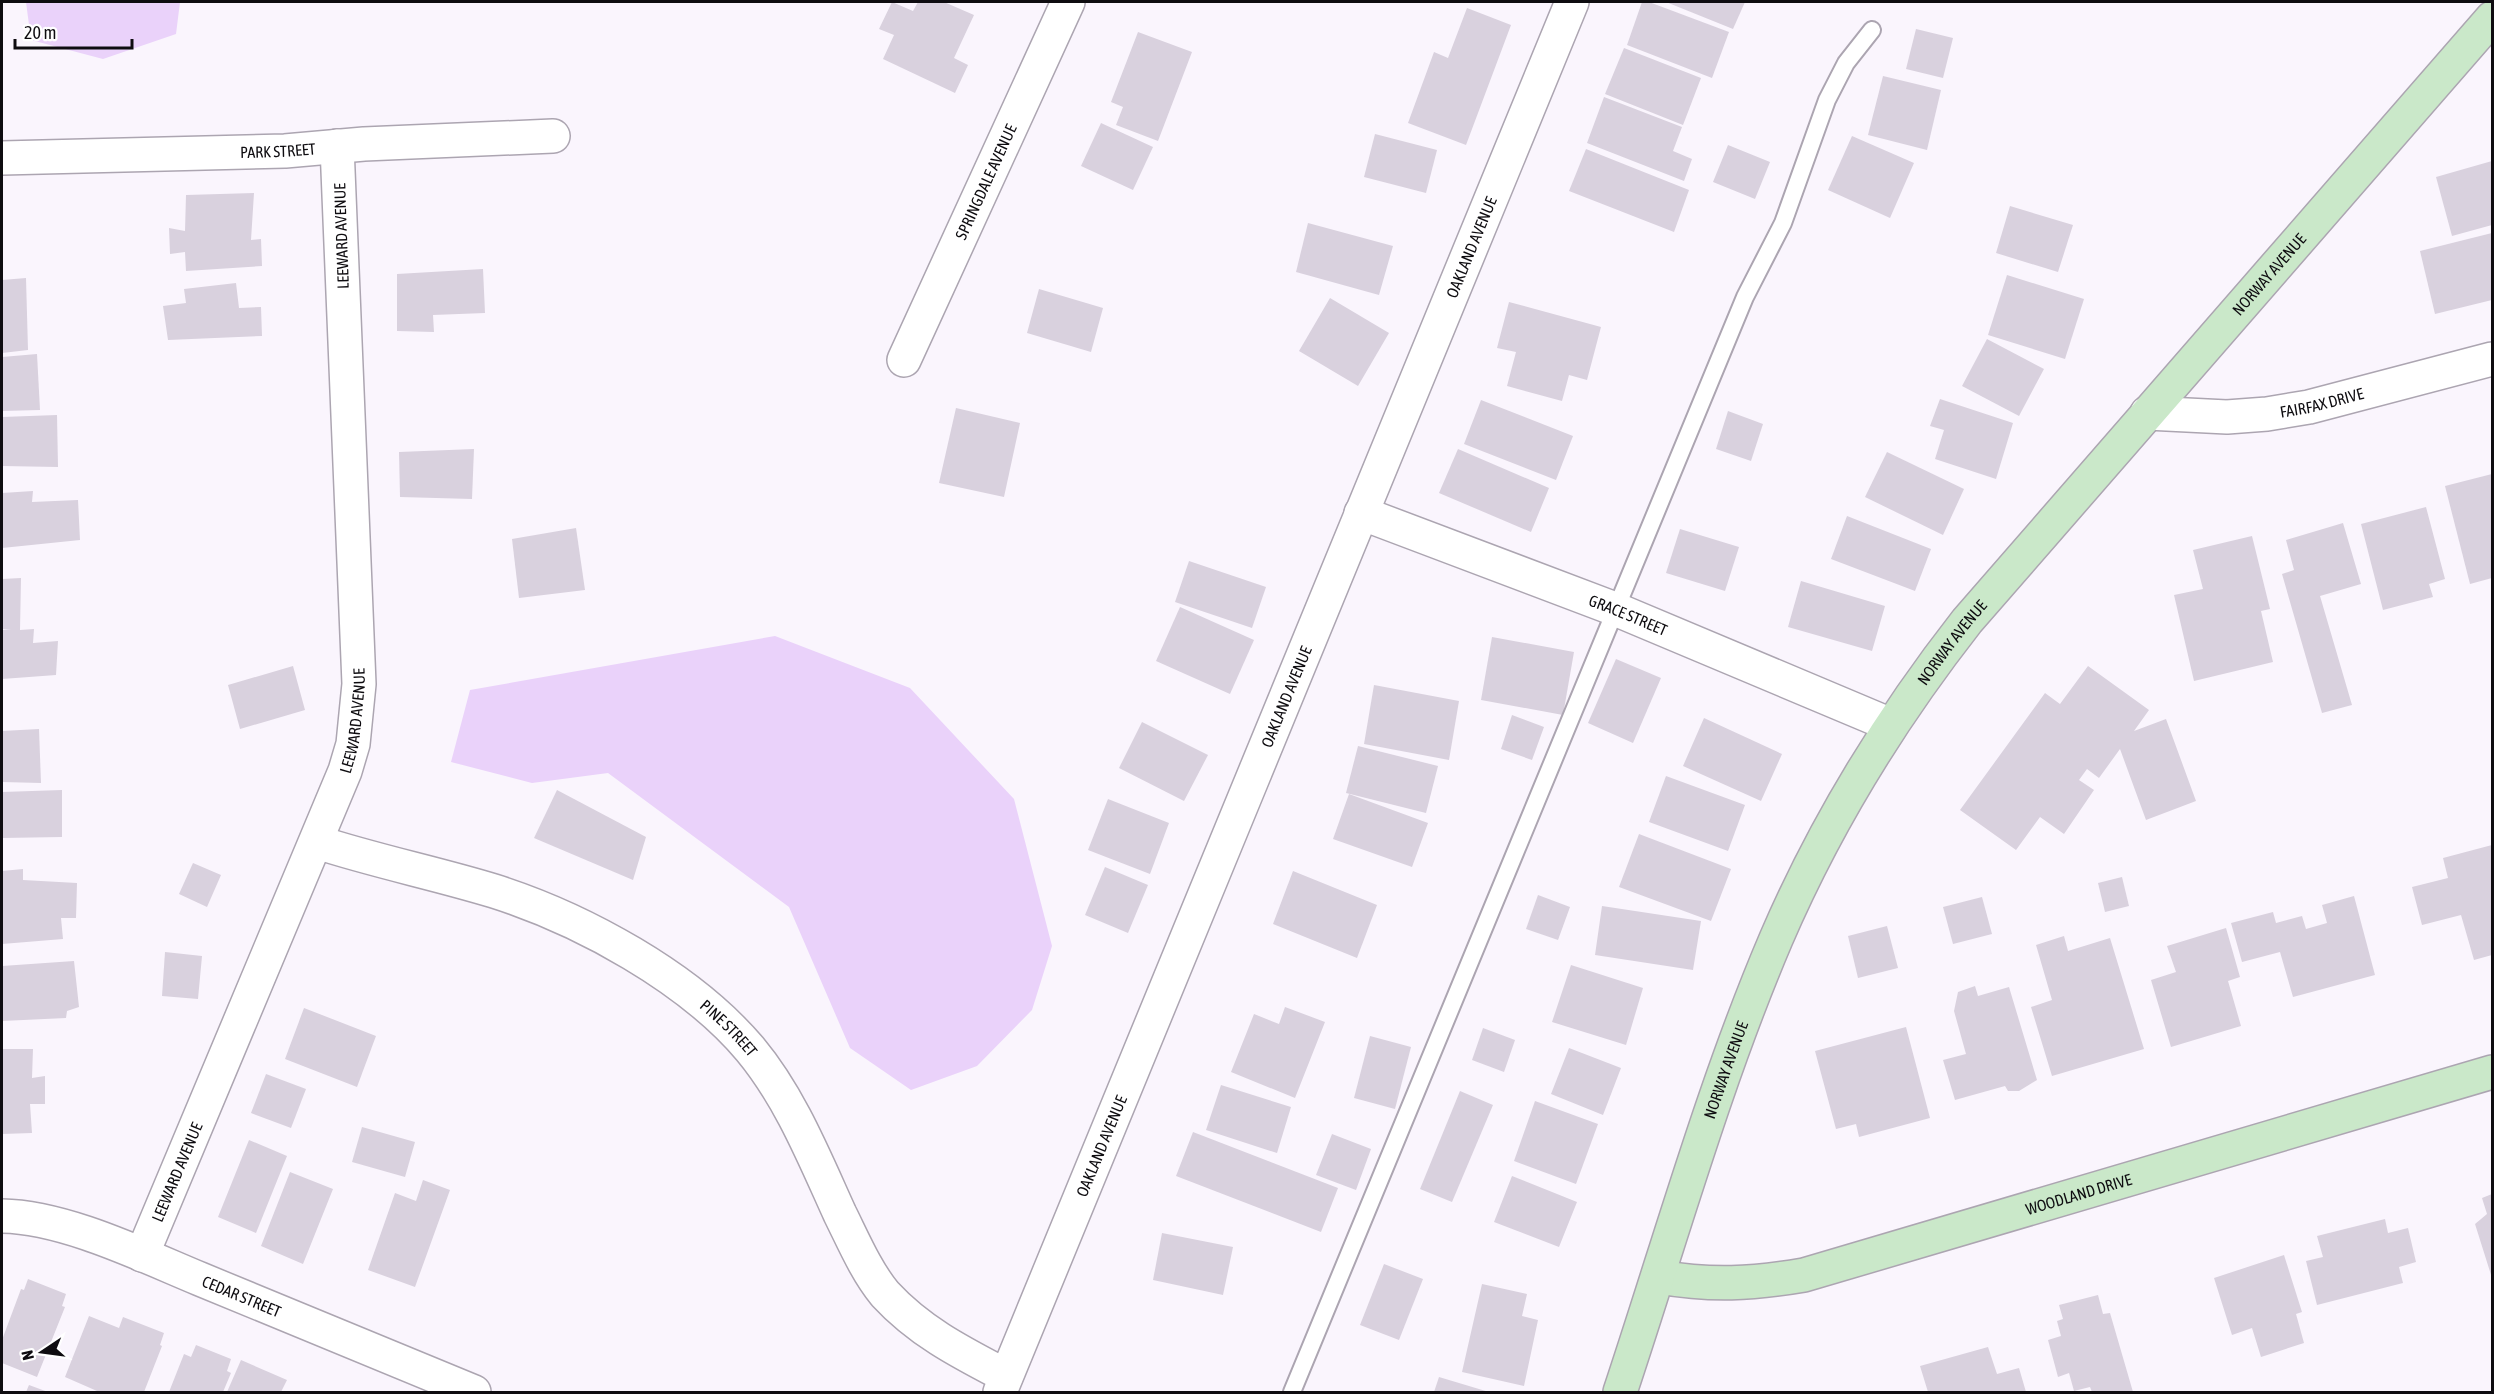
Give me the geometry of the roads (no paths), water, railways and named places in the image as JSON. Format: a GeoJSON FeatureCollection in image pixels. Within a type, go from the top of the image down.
{"type":"FeatureCollection","features":[{"type":"Feature","properties":{"kind":"main road","name":"NORWAY AVENUE"},"geometry":{"type":"LineString","coordinates":[[1620,1392],[1715,1104],[1776,939],[1839,812],[1891,725],[1927,672],[1967,621],[2493,18]]}},
{"type":"Feature","properties":{"kind":"main road","name":"WOODLAND DRIVE"},"geometry":{"type":"LineString","coordinates":[[1659,1277],[1721,1284],[1758,1282],[1804,1275],[2493,1072]]}},
{"type":"Feature","properties":{"kind":"street","name":"SPRINGDALE AVENUE"},"geometry":{"type":"LineString","coordinates":[[904,360],[1068,2]]}},
{"type":"Feature","properties":{"kind":"street","name":"OAKLAND AVENUE"},"geometry":{"type":"LineString","coordinates":[[1003,1384],[1572,2]]}},
{"type":"Feature","properties":{"kind":"street","name":"PARK STREET"},"geometry":{"type":"LineString","coordinates":[[2,158],[285,151],[337,146],[553,136]]}},
{"type":"Feature","properties":{"kind":"street","name":"LEEWARD AVENUE"},"geometry":{"type":"LineString","coordinates":[[142,1255],[317,842],[345,771],[352,744],[359,684],[337,146]]}},
{"type":"Feature","properties":{"kind":"street","name":"FAIRFAX DRIVE"},"geometry":{"type":"LineString","coordinates":[[2147,413],[2227,417],[2267,414],[2309,407],[2493,359]]}},
{"type":"Feature","properties":{"kind":"street","name":"GRACE STREET"},"geometry":{"type":"LineString","coordinates":[[1361,513],[1615,609],[1891,725]]}},
{"type":"Feature","properties":{"kind":"street","name":"PINE STREET"},"geometry":{"type":"LineString","coordinates":[[317,842],[359,856],[436,874],[549,911],[598,935],[691,993],[724,1020],[751,1050],[794,1114],[861,1256],[884,1292],[914,1321],[1003,1384]]}},
{"type":"Feature","properties":{"kind":"street","name":"CEDAR STREET"},"geometry":{"type":"LineString","coordinates":[[2,1216],[16,1216],[70,1228],[142,1255],[474,1392]]}},
{"type":"Feature","properties":{"kind":"lane"},"geometry":{"type":"LineString","coordinates":[[1292,1392],[1745,297],[1783,223],[1827,100],[1846,63],[1872,30]]}}]}
